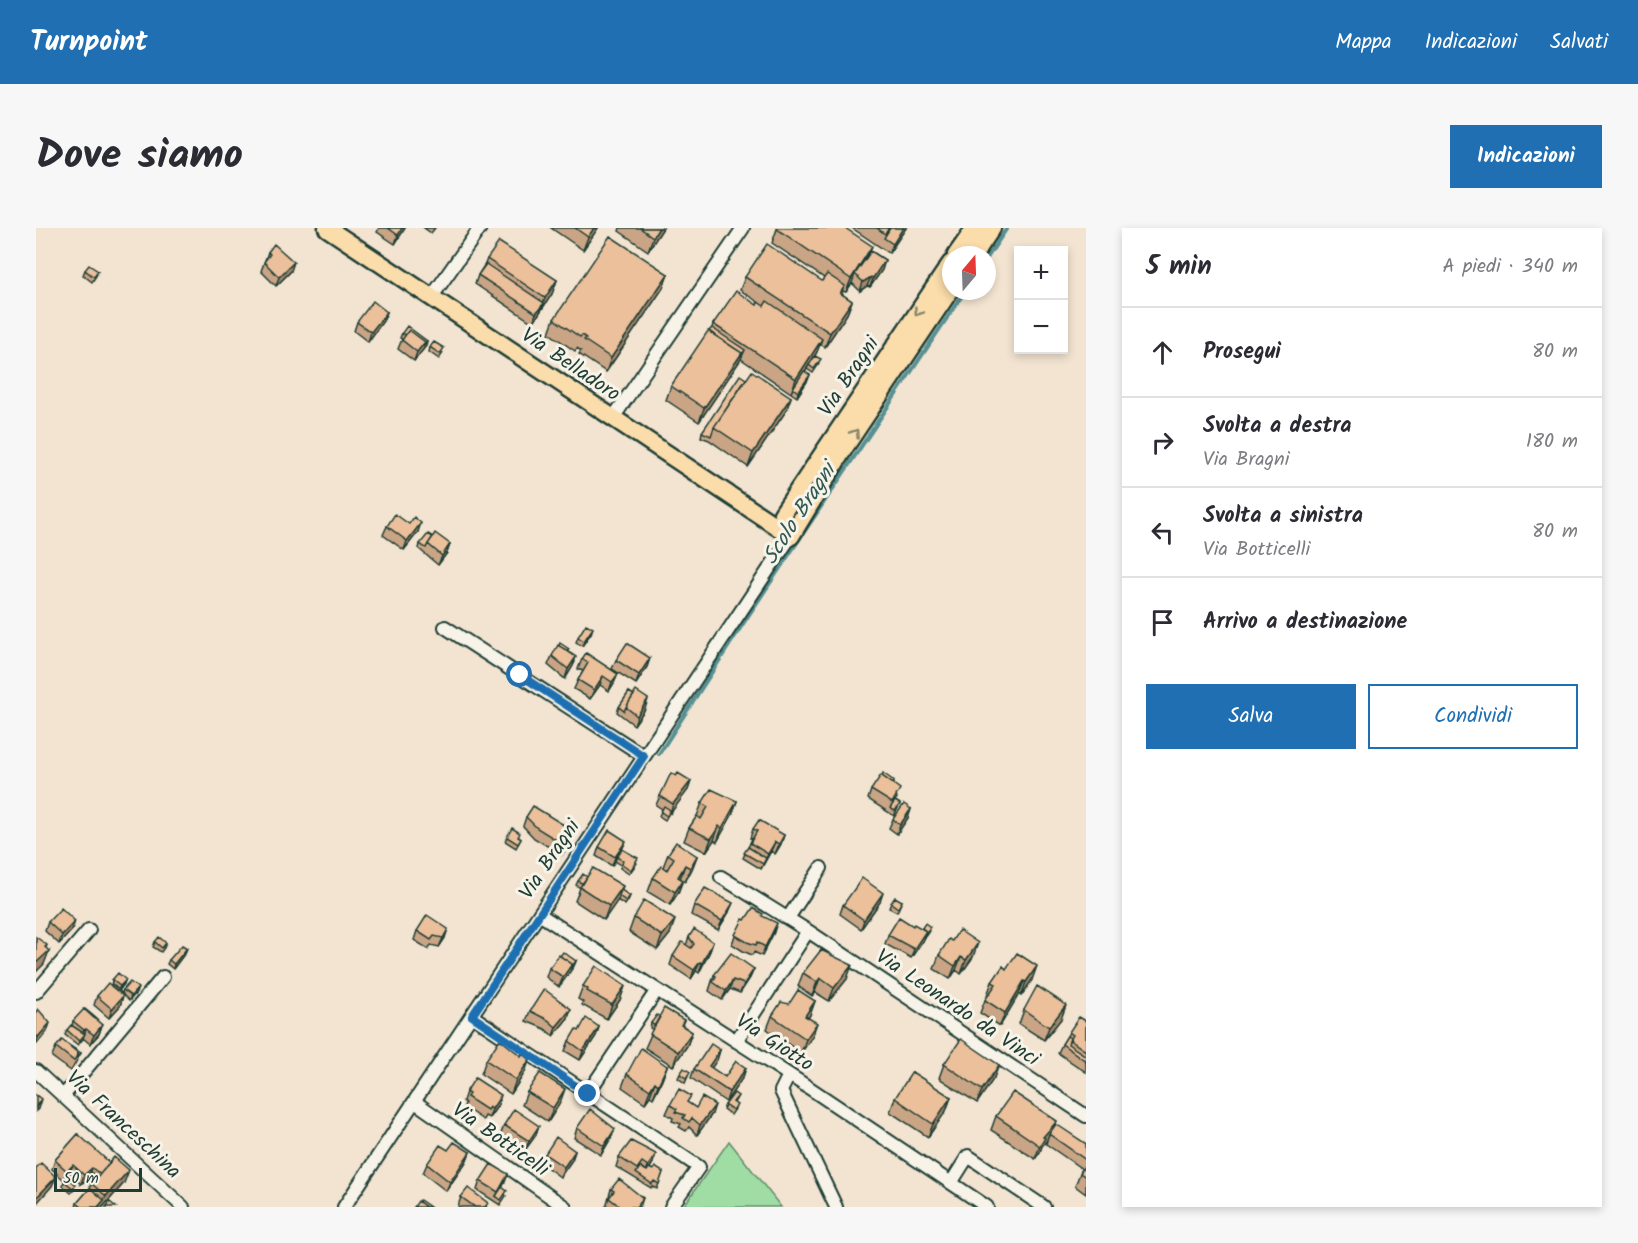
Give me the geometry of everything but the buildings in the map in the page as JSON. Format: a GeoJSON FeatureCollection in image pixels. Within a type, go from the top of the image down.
{"type":"FeatureCollection","features":[{"type":"Feature","properties":{"kind":"main road","name":"Via Belladoro"},"geometry":{"type":"LineString","coordinates":[[327,228],[613,418],[778,520]]}},
{"type":"Feature","properties":{"kind":"main road"},"geometry":{"type":"LineString","coordinates":[[962,246],[975,228]]}},
{"type":"Feature","properties":{"kind":"main road"},"geometry":{"type":"LineString","coordinates":[[980,246],[992,228]]}},
{"type":"Feature","properties":{"kind":"main road","name":"Via Bragni"},"geometry":{"type":"LineString","coordinates":[[778,520],[942,276]]}},
{"type":"Feature","properties":{"kind":"main road","name":"Via Bragni"},"geometry":{"type":"LineString","coordinates":[[791,536],[845,447],[944,300]]}},
{"type":"Feature","properties":{"kind":"main road"},"geometry":{"type":"LineString","coordinates":[[778,520],[791,536]]}},
{"type":"Feature","properties":{"kind":"street"},"geometry":{"type":"LineString","coordinates":[[431,298],[480,228]]}},
{"type":"Feature","properties":{"kind":"street"},"geometry":{"type":"LineString","coordinates":[[613,418],[743,228]]}},
{"type":"Feature","properties":{"kind":"street","name":"Via Bragni"},"geometry":{"type":"LineString","coordinates":[[344,1207],[791,536]]}},
{"type":"Feature","properties":{"kind":"street"},"geometry":{"type":"LineString","coordinates":[[445,627],[644,756]]}},
{"type":"Feature","properties":{"kind":"street"},"geometry":{"type":"LineString","coordinates":[[788,918],[821,868]]}},
{"type":"Feature","properties":{"kind":"street","name":"Via Leonardo da Vinci"},"geometry":{"type":"LineString","coordinates":[[721,877],[808,931],[1086,1116]]}},
{"type":"Feature","properties":{"kind":"street","name":"Via Giotto"},"geometry":{"type":"LineString","coordinates":[[539,914],[789,1075],[987,1207]]}},
{"type":"Feature","properties":{"kind":"street"},"geometry":{"type":"LineString","coordinates":[[36,992],[89,930]]}},
{"type":"Feature","properties":{"kind":"street"},"geometry":{"type":"LineString","coordinates":[[736,1041],[808,931]]}},
{"type":"Feature","properties":{"kind":"street"},"geometry":{"type":"LineString","coordinates":[[64,1095],[163,977]]}},
{"type":"Feature","properties":{"kind":"street"},"geometry":{"type":"LineString","coordinates":[[588,1094],[657,990]]}},
{"type":"Feature","properties":{"kind":"street"},"geometry":{"type":"LineString","coordinates":[[472,1016],[699,1167],[671,1207]]}},
{"type":"Feature","properties":{"kind":"street","name":"Via Franceschina"},"geometry":{"type":"LineString","coordinates":[[36,1071],[183,1207]]}},
{"type":"Feature","properties":{"kind":"street"},"geometry":{"type":"LineString","coordinates":[[789,1075],[781,1091],[836,1207]]}},
{"type":"Feature","properties":{"kind":"street","name":"Via Botticelli"},"geometry":{"type":"LineString","coordinates":[[415,1102],[565,1207]]}},
{"type":"Feature","properties":{"kind":"street"},"geometry":{"type":"LineString","coordinates":[[951,1183],[968,1156],[1044,1207]]}},
{"type":"Feature","properties":{"kind":"green space"},"geometry":{"type":"Polygon","coordinates":[[[729,1141],[781,1207],[683,1207],[729,1141]]]}},
{"type":"Feature","properties":{"kind":"waterway","name":"Scolo Bragni"},"geometry":{"type":"LineString","coordinates":[[995,246],[1007,228]]}},
{"type":"Feature","properties":{"kind":"waterway","name":"Scolo Bragni"},"geometry":{"type":"LineString","coordinates":[[659,754],[750,613],[959,300]]}},
{"type":"Feature","properties":{"kind":"route"},"geometry":{"type":"LineString","coordinates":[[520,675],[644,756],[472,1016],[588,1094]]}}]}
